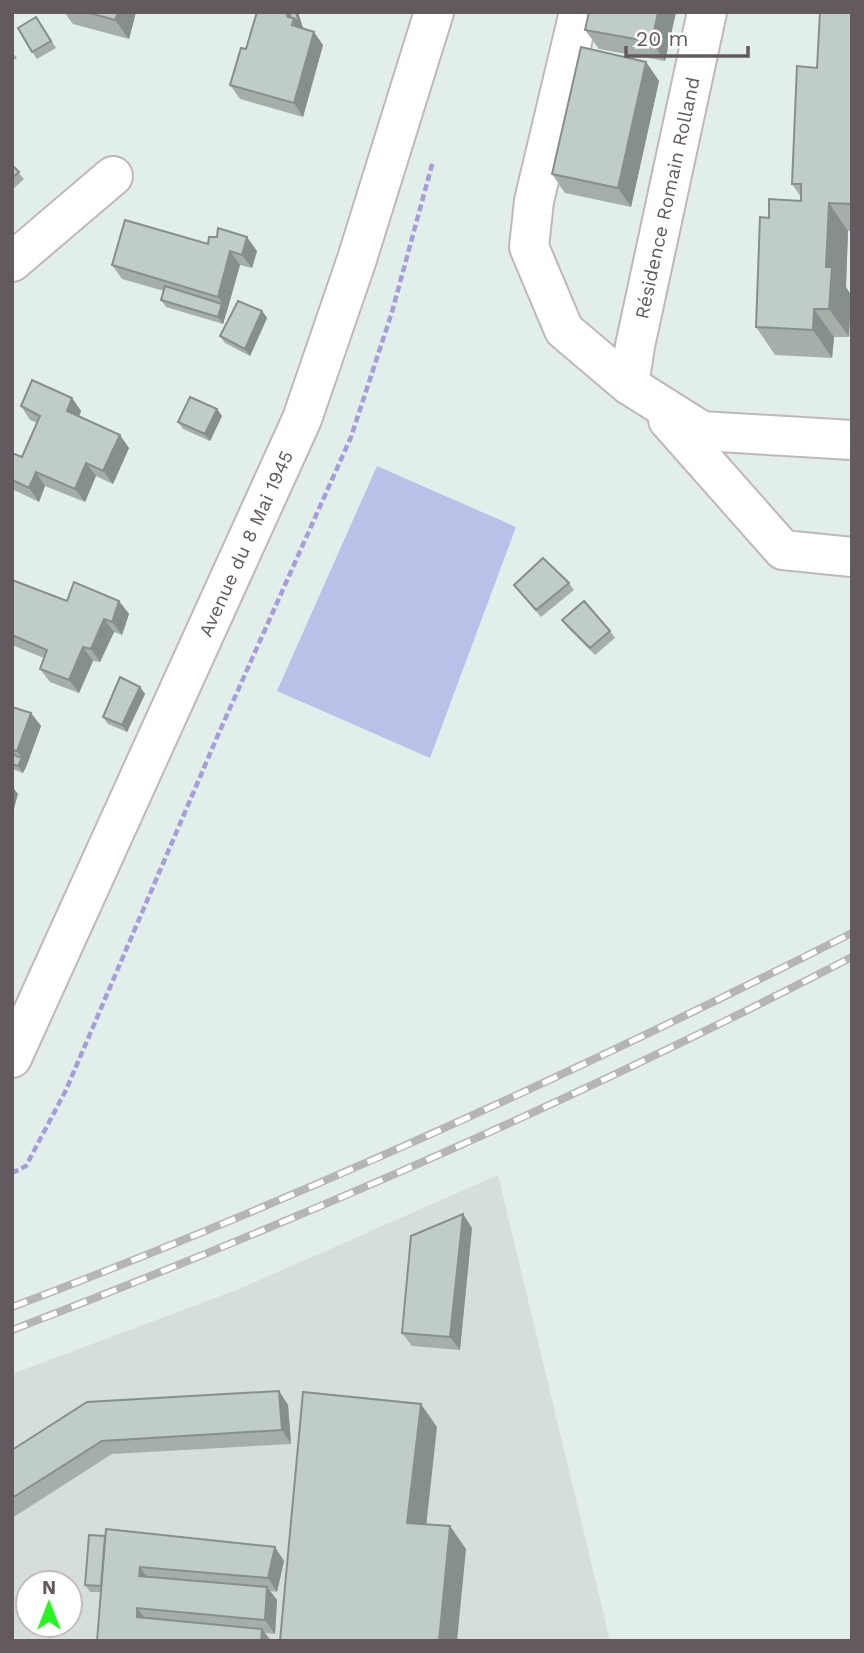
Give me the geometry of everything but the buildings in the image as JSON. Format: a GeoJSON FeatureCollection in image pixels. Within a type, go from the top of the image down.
{"type":"FeatureCollection","features":[{"type":"Feature","properties":{"kind":"street","name":"Avenue du 8 Mai 1945"},"geometry":{"type":"LineString","coordinates":[[12,1058],[302,419],[357,259],[435,12]]}},
{"type":"Feature","properties":{"kind":"street"},"geometry":{"type":"LineString","coordinates":[[579,12],[534,201],[529,247],[564,330],[640,392],[702,431],[852,440]]}},
{"type":"Feature","properties":{"kind":"street","name":"Résidence Romain Rolland"},"geometry":{"type":"LineString","coordinates":[[640,392],[635,346],[707,12]]}},
{"type":"Feature","properties":{"kind":"street"},"geometry":{"type":"LineString","coordinates":[[12,262],[113,176]]}},
{"type":"Feature","properties":{"kind":"street"},"geometry":{"type":"LineString","coordinates":[[640,392],[783,550],[852,557]]}},
{"type":"Feature","properties":{"kind":"path"},"geometry":{"type":"LineString","coordinates":[[12,1173],[26,1166],[66,1090],[218,735],[351,437],[392,312],[436,152]]}},
{"type":"Feature","properties":{"kind":"shaded area"},"geometry":{"type":"Polygon","coordinates":[[[377,466],[516,527],[430,758],[277,691],[377,466]]]}},
{"type":"Feature","properties":{"kind":"shaded area"},"geometry":{"type":"Polygon","coordinates":[[[498,1175],[610,1641],[12,1641],[12,1374],[239,1289],[498,1175]]]}},
{"type":"Feature","properties":{"kind":"railway"},"geometry":{"type":"LineString","coordinates":[[12,1307],[332,1178],[542,1084],[852,933]]}},
{"type":"Feature","properties":{"kind":"railway"},"geometry":{"type":"LineString","coordinates":[[12,1330],[226,1246],[437,1156],[646,1059],[852,957]]}}]}
